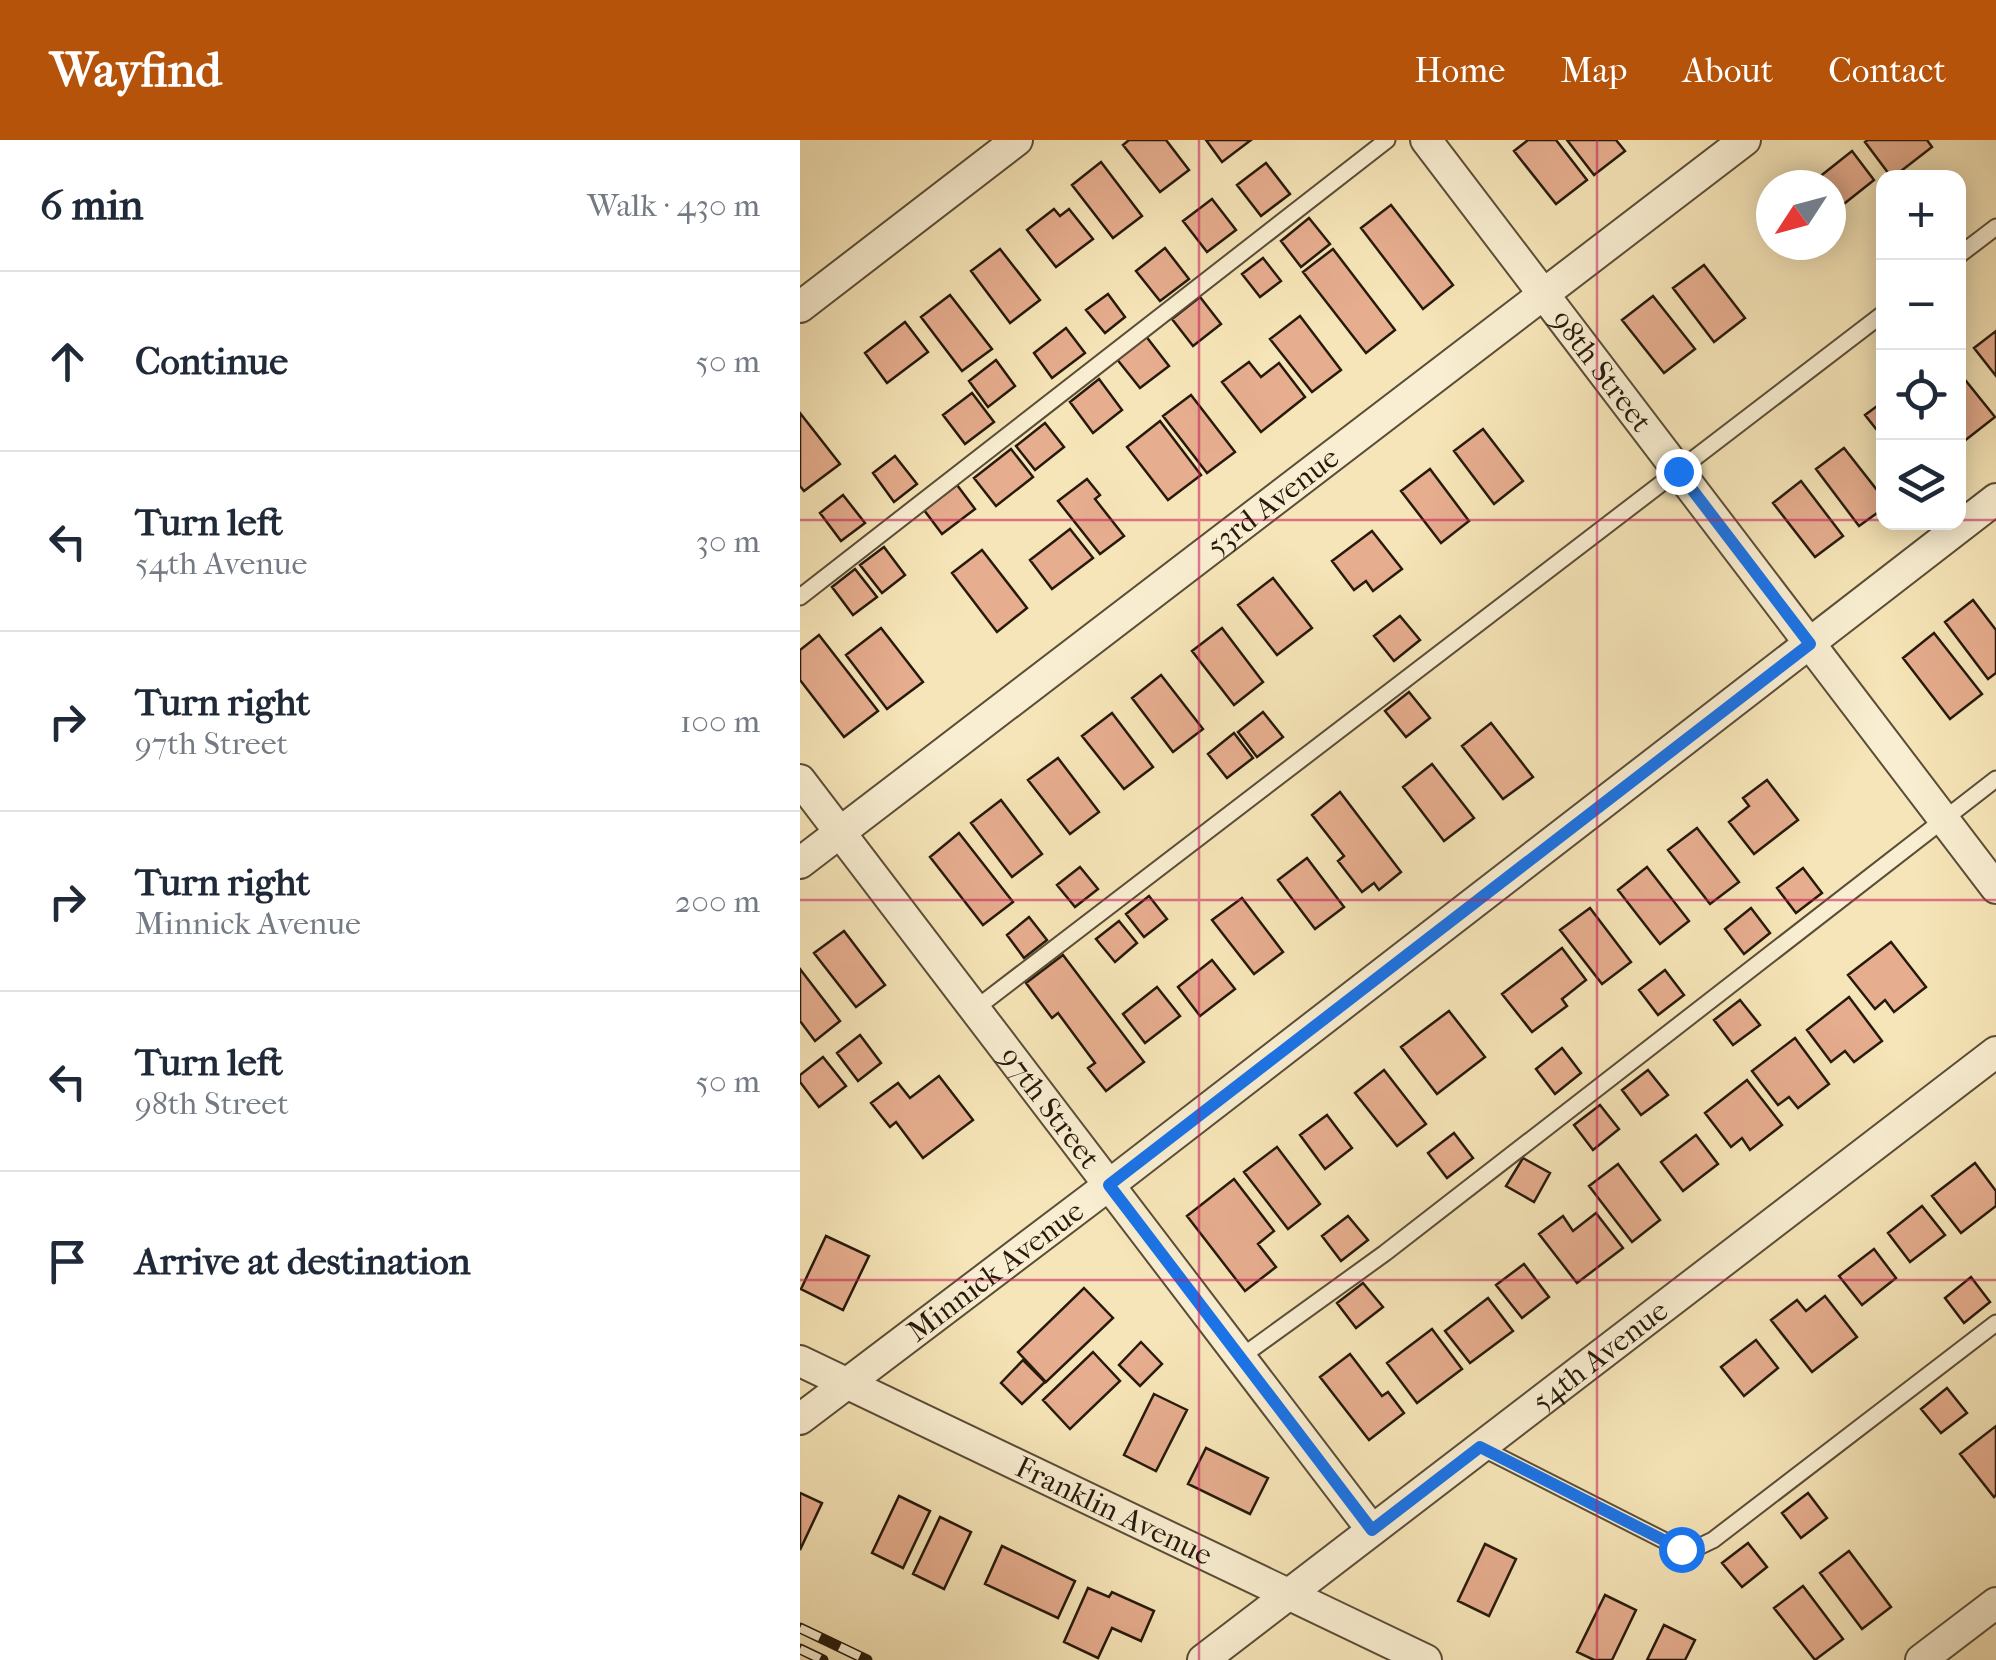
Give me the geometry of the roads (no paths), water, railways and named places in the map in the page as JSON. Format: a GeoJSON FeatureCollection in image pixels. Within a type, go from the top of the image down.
{"type":"FeatureCollection","features":[{"type":"Feature","properties":{"kind":"street"},"geometry":{"type":"LineString","coordinates":[[800,307],[1017,140]]}},
{"type":"Feature","properties":{"kind":"street","name":"98th Street"},"geometry":{"type":"LineString","coordinates":[[1426,140],[1996,888]]}},
{"type":"Feature","properties":{"kind":"street","name":"53rd Avenue"},"geometry":{"type":"LineString","coordinates":[[800,863],[1745,140]]}},
{"type":"Feature","properties":{"kind":"street","name":"Minnick Avenue"},"geometry":{"type":"LineString","coordinates":[[800,1419],[1996,499]]}},
{"type":"Feature","properties":{"kind":"street","name":"97th Street"},"geometry":{"type":"LineString","coordinates":[[800,780],[1372,1530]]}},
{"type":"Feature","properties":{"kind":"street","name":"54th Avenue"},"geometry":{"type":"LineString","coordinates":[[1203,1660],[1996,1052]]}},
{"type":"Feature","properties":{"kind":"street","name":"Franklin Avenue"},"geometry":{"type":"LineString","coordinates":[[800,1361],[1426,1660]]}},
{"type":"Feature","properties":{"kind":"street"},"geometry":{"type":"LineString","coordinates":[[1921,1660],[1996,1603]]}},
{"type":"Feature","properties":{"kind":"lane"},"geometry":{"type":"LineString","coordinates":[[800,597],[1387,140]]}},
{"type":"Feature","properties":{"kind":"lane"},"geometry":{"type":"LineString","coordinates":[[1966,250],[1996,227]]}},
{"type":"Feature","properties":{"kind":"lane"},"geometry":{"type":"LineString","coordinates":[[975,1009],[1876,319]]}},
{"type":"Feature","properties":{"kind":"lane"},"geometry":{"type":"LineString","coordinates":[[1241,1357],[1385,1253],[1996,780]]}},
{"type":"Feature","properties":{"kind":"lane"},"geometry":{"type":"LineString","coordinates":[[1480,1447],[1681,1549],[1692,1550],[1713,1540],[1996,1323]]}},
{"type":"Feature","properties":{"kind":"railway"},"geometry":{"type":"LineString","coordinates":[[800,1628],[867,1660]]}},
{"type":"Feature","properties":{"kind":"railway"},"geometry":{"type":"LineString","coordinates":[[800,1649],[823,1660]]}}]}
